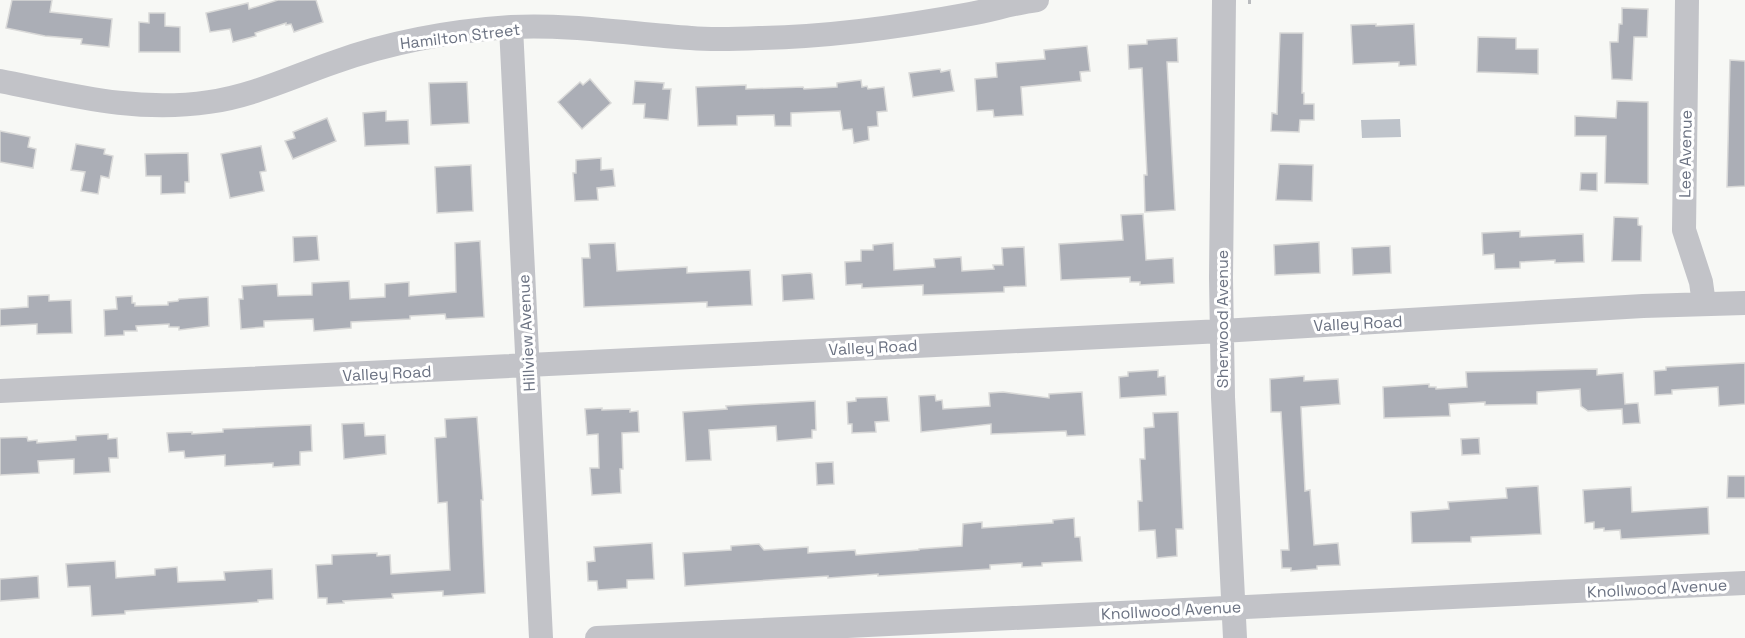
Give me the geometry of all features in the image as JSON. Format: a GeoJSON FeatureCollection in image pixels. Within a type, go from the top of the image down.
{"type":"FeatureCollection","features":[{"type":"Feature","properties":{"kind":"street","name":"Hamilton Street"},"geometry":{"type":"LineString","coordinates":[[0,81],[127,105],[169,106],[210,102],[251,93],[338,61],[390,45],[449,34],[511,27],[568,27],[694,38],[762,38],[900,27],[1037,0]]}},
{"type":"Feature","properties":{"kind":"street","name":"Lee Avenue"},"geometry":{"type":"LineString","coordinates":[[1686,0],[1684,230],[1701,282],[1704,304]]}},
{"type":"Feature","properties":{"kind":"street","name":"Sherwood Avenue"},"geometry":{"type":"LineString","coordinates":[[1234,638],[1222,331],[1241,1]]}},
{"type":"Feature","properties":{"kind":"street","name":"Hillview Avenue"},"geometry":{"type":"LineString","coordinates":[[511,27],[541,638]]}},
{"type":"Feature","properties":{"kind":"street","name":"Valley Road"},"geometry":{"type":"LineString","coordinates":[[0,391],[1745,303]]}},
{"type":"Feature","properties":{"kind":"street","name":"Knollwood Avenue"},"geometry":{"type":"LineString","coordinates":[[597,638],[1745,583]]}},
{"type":"Feature","properties":{"kind":"shaded area"},"geometry":{"type":"Polygon","coordinates":[[[1400,119],[1401,137],[1362,138],[1361,120],[1400,119]]]}},
{"type":"Feature","properties":{"kind":"building"},"geometry":{"type":"Polygon","coordinates":[[[12,0],[52,0],[50,12],[112,19],[109,47],[81,44],[82,39],[45,36],[6,28],[12,0]]]}},
{"type":"Feature","properties":{"kind":"building"},"geometry":{"type":"Polygon","coordinates":[[[278,0],[316,0],[323,22],[294,32],[291,24],[286,25],[286,23],[255,33],[256,36],[233,42],[230,29],[210,32],[206,13],[248,3],[249,9],[278,0]]]}},
{"type":"Feature","properties":{"kind":"building"},"geometry":{"type":"Polygon","coordinates":[[[1622,8],[1648,9],[1647,37],[1634,37],[1632,80],[1612,79],[1610,42],[1618,42],[1619,24],[1622,24],[1622,8]]]}},
{"type":"Feature","properties":{"kind":"building"},"geometry":{"type":"Polygon","coordinates":[[[149,13],[165,13],[165,26],[180,27],[180,52],[139,52],[139,22],[149,23],[149,13]]]}},
{"type":"Feature","properties":{"kind":"building"},"geometry":{"type":"Polygon","coordinates":[[[1376,24],[1376,26],[1414,24],[1416,65],[1399,66],[1399,62],[1353,64],[1351,25],[1376,24]]]}},
{"type":"Feature","properties":{"kind":"building"},"geometry":{"type":"Polygon","coordinates":[[[1280,33],[1303,33],[1302,93],[1304,93],[1304,104],[1314,104],[1314,120],[1300,120],[1299,132],[1271,131],[1272,113],[1277,114],[1280,33]]]}},
{"type":"Feature","properties":{"kind":"building"},"geometry":{"type":"Polygon","coordinates":[[[1478,37],[1516,38],[1516,49],[1538,49],[1538,74],[1477,72],[1478,37]]]}},
{"type":"Feature","properties":{"kind":"building"},"geometry":{"type":"Polygon","coordinates":[[[1177,38],[1178,62],[1167,62],[1175,210],[1145,212],[1144,175],[1147,175],[1142,68],[1129,69],[1128,45],[1147,44],[1147,40],[1177,38]]]}},
{"type":"Feature","properties":{"kind":"building"},"geometry":{"type":"Polygon","coordinates":[[[1087,46],[1090,71],[1080,72],[1081,81],[1021,87],[1023,115],[994,117],[993,110],[977,111],[975,79],[997,77],[996,63],[1045,59],[1044,50],[1087,46]]]}},
{"type":"Feature","properties":{"kind":"building"},"geometry":{"type":"Polygon","coordinates":[[[1730,60],[1745,61],[1745,186],[1727,187],[1730,60]]]}},
{"type":"Feature","properties":{"kind":"building"},"geometry":{"type":"Polygon","coordinates":[[[940,69],[941,72],[950,70],[954,91],[913,97],[909,73],[940,69]]]}},
{"type":"Feature","properties":{"kind":"building"},"geometry":{"type":"Polygon","coordinates":[[[590,79],[611,103],[582,129],[558,102],[580,82],[583,85],[590,79]]]}},
{"type":"Feature","properties":{"kind":"building"},"geometry":{"type":"Polygon","coordinates":[[[861,80],[862,87],[867,86],[868,89],[884,87],[887,111],[877,112],[878,126],[868,127],[869,140],[854,143],[852,129],[843,130],[840,111],[791,113],[791,126],[775,126],[774,115],[737,116],[737,125],[698,126],[696,87],[746,85],[746,89],[803,87],[804,89],[837,87],[837,83],[861,80]]]}},
{"type":"Feature","properties":{"kind":"building"},"geometry":{"type":"Polygon","coordinates":[[[635,81],[664,83],[663,89],[671,89],[668,120],[644,118],[645,104],[633,104],[635,81]]]}},
{"type":"Feature","properties":{"kind":"building"},"geometry":{"type":"Polygon","coordinates":[[[467,82],[469,123],[431,125],[429,83],[467,82]]]}},
{"type":"Feature","properties":{"kind":"building"},"geometry":{"type":"Polygon","coordinates":[[[1617,101],[1648,102],[1648,184],[1605,183],[1606,136],[1575,136],[1575,116],[1616,118],[1617,101]]]}},
{"type":"Feature","properties":{"kind":"building"},"geometry":{"type":"Polygon","coordinates":[[[386,111],[386,121],[408,120],[409,144],[365,146],[363,113],[386,111]]]}},
{"type":"Feature","properties":{"kind":"building"},"geometry":{"type":"Polygon","coordinates":[[[327,118],[336,141],[293,159],[285,141],[295,138],[293,132],[327,118]]]}},
{"type":"Feature","properties":{"kind":"building"},"geometry":{"type":"Polygon","coordinates":[[[0,131],[30,137],[28,147],[36,149],[33,168],[0,162],[0,131]]]}},
{"type":"Feature","properties":{"kind":"building"},"geometry":{"type":"Polygon","coordinates":[[[76,144],[105,149],[104,154],[113,156],[109,178],[101,176],[98,194],[81,191],[85,172],[71,170],[76,144]]]}},
{"type":"Feature","properties":{"kind":"building"},"geometry":{"type":"Polygon","coordinates":[[[261,146],[266,171],[260,172],[264,191],[230,198],[221,154],[261,146]]]}},
{"type":"Feature","properties":{"kind":"building"},"geometry":{"type":"Polygon","coordinates":[[[188,153],[189,182],[185,182],[185,193],[161,194],[161,176],[146,176],[145,154],[188,153]]]}},
{"type":"Feature","properties":{"kind":"building"},"geometry":{"type":"Polygon","coordinates":[[[601,158],[601,170],[613,169],[615,186],[597,188],[598,200],[575,201],[573,173],[576,173],[576,160],[601,158]]]}},
{"type":"Feature","properties":{"kind":"building"},"geometry":{"type":"Polygon","coordinates":[[[1279,164],[1313,165],[1312,201],[1276,200],[1279,164]]]}},
{"type":"Feature","properties":{"kind":"building"},"geometry":{"type":"Polygon","coordinates":[[[471,165],[473,211],[437,213],[435,167],[471,165]]]}},
{"type":"Feature","properties":{"kind":"building"},"geometry":{"type":"Polygon","coordinates":[[[1581,173],[1597,173],[1597,191],[1580,190],[1581,173]]]}},
{"type":"Feature","properties":{"kind":"building"},"geometry":{"type":"Polygon","coordinates":[[[1143,214],[1146,260],[1173,258],[1174,283],[1140,285],[1140,282],[1130,282],[1130,277],[1061,280],[1059,244],[1123,240],[1121,215],[1143,214]]]}},
{"type":"Feature","properties":{"kind":"building"},"geometry":{"type":"Polygon","coordinates":[[[1614,217],[1638,218],[1638,225],[1642,226],[1641,261],[1612,261],[1614,217]]]}},
{"type":"Feature","properties":{"kind":"building"},"geometry":{"type":"Polygon","coordinates":[[[1520,231],[1520,237],[1583,234],[1584,262],[1555,263],[1555,260],[1520,262],[1520,268],[1495,269],[1494,254],[1483,255],[1482,233],[1520,231]]]}},
{"type":"Feature","properties":{"kind":"building"},"geometry":{"type":"Polygon","coordinates":[[[317,236],[319,260],[294,262],[293,237],[317,236]]]}},
{"type":"Feature","properties":{"kind":"building"},"geometry":{"type":"Polygon","coordinates":[[[480,241],[484,317],[446,319],[445,314],[410,316],[410,319],[351,322],[351,328],[314,331],[313,319],[264,321],[264,327],[241,329],[239,299],[243,299],[242,286],[277,284],[278,296],[312,295],[312,283],[349,281],[350,299],[385,297],[385,284],[409,282],[409,296],[456,292],[455,243],[480,241]]]}},
{"type":"Feature","properties":{"kind":"building"},"geometry":{"type":"Polygon","coordinates":[[[1319,242],[1320,273],[1275,275],[1274,245],[1319,242]]]}},
{"type":"Feature","properties":{"kind":"building"},"geometry":{"type":"Polygon","coordinates":[[[615,243],[617,271],[687,267],[687,273],[750,270],[752,305],[707,307],[707,302],[584,307],[582,258],[590,258],[589,244],[615,243]]]}},
{"type":"Feature","properties":{"kind":"building"},"geometry":{"type":"Polygon","coordinates":[[[893,243],[894,270],[935,267],[934,259],[961,257],[962,271],[994,269],[993,265],[1003,265],[1002,248],[1024,247],[1026,286],[1004,287],[1004,292],[923,295],[923,285],[862,288],[862,284],[846,285],[845,262],[861,261],[861,250],[873,250],[873,245],[893,243]]]}},
{"type":"Feature","properties":{"kind":"building"},"geometry":{"type":"Polygon","coordinates":[[[1390,246],[1391,273],[1353,275],[1352,248],[1390,246]]]}},
{"type":"Feature","properties":{"kind":"building"},"geometry":{"type":"Polygon","coordinates":[[[812,274],[814,299],[783,301],[782,275],[812,274]]]}},
{"type":"Feature","properties":{"kind":"building"},"geometry":{"type":"Polygon","coordinates":[[[49,295],[49,301],[71,300],[72,333],[37,334],[37,324],[0,326],[0,309],[28,307],[28,296],[49,295]]]}},
{"type":"Feature","properties":{"kind":"building"},"geometry":{"type":"Polygon","coordinates":[[[132,296],[132,303],[135,303],[135,306],[168,305],[168,302],[179,299],[208,297],[209,326],[179,330],[179,327],[169,327],[169,324],[136,326],[137,331],[124,331],[124,335],[105,336],[104,310],[117,309],[116,297],[132,296]]]}},
{"type":"Feature","properties":{"kind":"building"},"geometry":{"type":"Polygon","coordinates":[[[1745,363],[1745,404],[1719,406],[1718,387],[1672,390],[1672,394],[1655,395],[1654,371],[1666,370],[1666,367],[1745,363]]]}},
{"type":"Feature","properties":{"kind":"building"},"geometry":{"type":"Polygon","coordinates":[[[1597,369],[1597,375],[1623,373],[1625,404],[1638,403],[1640,423],[1623,424],[1622,409],[1588,411],[1581,406],[1580,389],[1537,392],[1537,404],[1485,405],[1485,402],[1449,404],[1450,416],[1384,418],[1383,387],[1429,384],[1429,387],[1436,387],[1436,389],[1467,387],[1466,372],[1597,369]]]}},
{"type":"Feature","properties":{"kind":"building"},"geometry":{"type":"Polygon","coordinates":[[[1158,370],[1158,377],[1165,376],[1166,395],[1120,398],[1119,377],[1128,376],[1128,372],[1158,370]]]}},
{"type":"Feature","properties":{"kind":"building"},"geometry":{"type":"Polygon","coordinates":[[[1304,376],[1304,381],[1338,379],[1340,404],[1301,407],[1305,491],[1310,490],[1314,545],[1338,543],[1340,565],[1317,566],[1317,569],[1291,571],[1291,568],[1282,568],[1281,550],[1289,550],[1281,412],[1271,412],[1270,379],[1304,376]]]}},
{"type":"Feature","properties":{"kind":"building"},"geometry":{"type":"Polygon","coordinates":[[[1003,392],[1049,398],[1049,394],[1082,392],[1085,435],[1067,436],[1066,431],[991,434],[991,424],[921,432],[919,396],[935,395],[936,401],[942,400],[943,409],[990,406],[989,393],[1003,392]]]}},
{"type":"Feature","properties":{"kind":"building"},"geometry":{"type":"Polygon","coordinates":[[[887,397],[889,421],[875,422],[876,432],[852,433],[852,424],[848,424],[847,402],[856,401],[856,398],[887,397]]]}},
{"type":"Feature","properties":{"kind":"building"},"geometry":{"type":"Polygon","coordinates":[[[815,401],[816,430],[812,430],[812,438],[777,441],[776,426],[709,430],[711,460],[686,461],[683,412],[727,409],[726,406],[815,401]]]}},
{"type":"Feature","properties":{"kind":"building"},"geometry":{"type":"Polygon","coordinates":[[[602,408],[602,410],[638,411],[639,432],[622,433],[621,493],[592,495],[590,468],[599,468],[598,434],[587,435],[585,409],[602,408]]]}},
{"type":"Feature","properties":{"kind":"building"},"geometry":{"type":"Polygon","coordinates":[[[1178,412],[1183,529],[1176,529],[1177,556],[1157,558],[1155,530],[1139,531],[1138,501],[1142,501],[1140,459],[1145,459],[1144,428],[1154,427],[1153,413],[1178,412]]]}},
{"type":"Feature","properties":{"kind":"building"},"geometry":{"type":"Polygon","coordinates":[[[477,417],[483,500],[481,500],[485,593],[443,596],[443,591],[392,594],[393,598],[327,604],[327,598],[318,598],[316,565],[332,564],[332,555],[377,553],[377,556],[390,555],[391,574],[450,570],[447,502],[438,503],[435,438],[446,437],[445,419],[477,417]]]}},
{"type":"Feature","properties":{"kind":"building"},"geometry":{"type":"Polygon","coordinates":[[[364,423],[365,436],[385,435],[386,454],[344,459],[342,424],[364,423]]]}},
{"type":"Feature","properties":{"kind":"building"},"geometry":{"type":"Polygon","coordinates":[[[311,425],[312,451],[300,452],[300,465],[273,467],[273,463],[225,466],[225,455],[185,458],[184,451],[169,452],[167,433],[192,432],[192,434],[223,432],[223,429],[311,425]]]}},
{"type":"Feature","properties":{"kind":"building"},"geometry":{"type":"Polygon","coordinates":[[[108,434],[108,439],[117,438],[118,458],[109,458],[110,472],[74,474],[74,459],[38,461],[39,473],[0,475],[0,438],[27,437],[28,441],[37,440],[37,443],[76,440],[76,436],[108,434]]]}},
{"type":"Feature","properties":{"kind":"building"},"geometry":{"type":"Polygon","coordinates":[[[1479,438],[1480,454],[1462,455],[1461,439],[1479,438]]]}},
{"type":"Feature","properties":{"kind":"building"},"geometry":{"type":"Polygon","coordinates":[[[833,462],[834,484],[817,485],[816,463],[833,462]]]}},
{"type":"Feature","properties":{"kind":"building"},"geometry":{"type":"Polygon","coordinates":[[[1728,476],[1745,476],[1745,498],[1727,498],[1728,476]]]}},
{"type":"Feature","properties":{"kind":"building"},"geometry":{"type":"Polygon","coordinates":[[[1538,486],[1541,534],[1471,537],[1471,542],[1412,543],[1411,512],[1449,509],[1448,502],[1507,498],[1506,488],[1538,486]]]}},
{"type":"Feature","properties":{"kind":"building"},"geometry":{"type":"Polygon","coordinates":[[[1631,487],[1632,512],[1708,507],[1709,534],[1621,539],[1620,530],[1594,529],[1594,522],[1585,523],[1583,490],[1631,487]]]}},
{"type":"Feature","properties":{"kind":"building"},"geometry":{"type":"Polygon","coordinates":[[[1074,518],[1075,537],[1080,537],[1082,561],[1042,563],[1042,566],[1022,567],[1022,563],[990,565],[990,569],[878,576],[878,574],[828,578],[828,576],[685,586],[683,553],[731,550],[731,546],[759,544],[764,550],[808,547],[808,553],[855,550],[856,555],[919,550],[962,546],[963,524],[982,522],[982,528],[1053,523],[1053,520],[1074,518]]]}},
{"type":"Feature","properties":{"kind":"building"},"geometry":{"type":"Polygon","coordinates":[[[652,543],[654,579],[627,580],[627,588],[598,590],[597,581],[588,581],[587,562],[595,561],[594,547],[652,543]]]}},
{"type":"Feature","properties":{"kind":"building"},"geometry":{"type":"Polygon","coordinates":[[[115,561],[116,578],[155,575],[155,569],[177,567],[178,582],[225,580],[224,572],[272,569],[273,599],[125,611],[125,614],[92,616],[90,586],[68,587],[66,564],[115,561]]]}},
{"type":"Feature","properties":{"kind":"building"},"geometry":{"type":"Polygon","coordinates":[[[38,576],[39,598],[0,601],[0,579],[38,576]]]}}]}
